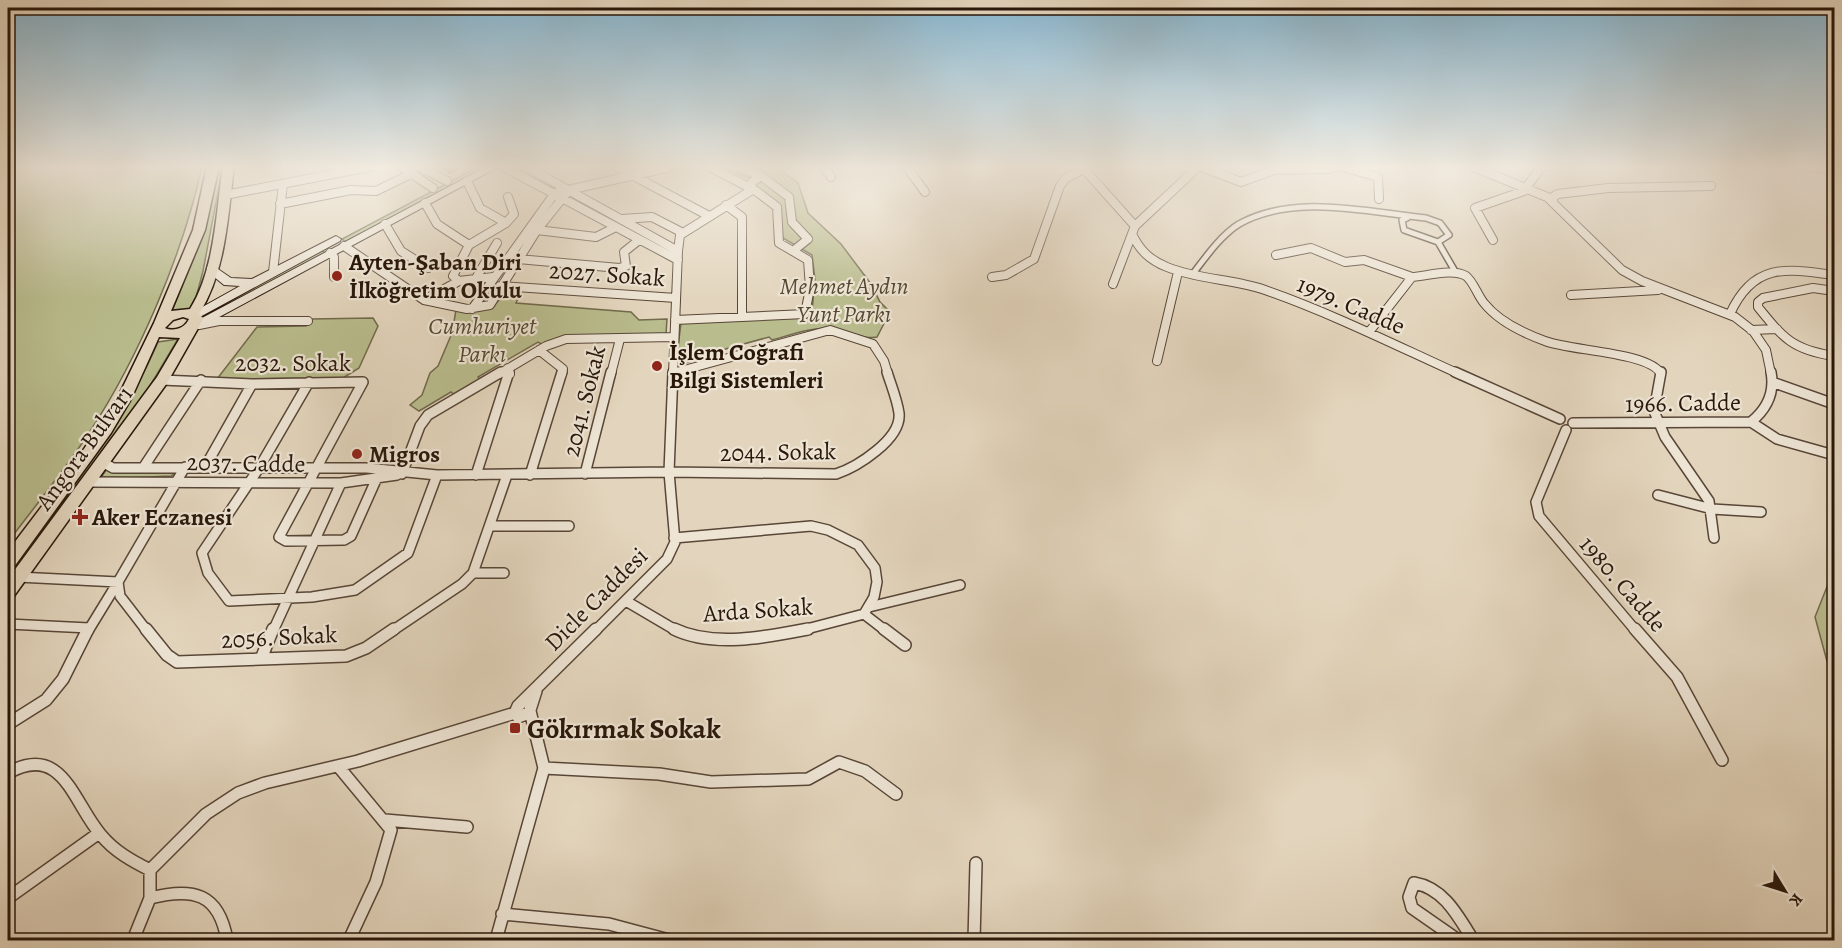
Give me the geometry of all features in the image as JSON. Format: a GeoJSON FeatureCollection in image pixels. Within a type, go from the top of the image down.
{"type":"FeatureCollection","features":[{"type":"Feature","properties":{"kind":"main road","name":"Angora Bulvarı"},"geometry":{"type":"LineString","coordinates":[[8,562],[105,429],[133,382],[199,230],[203,210]]}},
{"type":"Feature","properties":{"kind":"main road","name":"Angora Bulvarı"},"geometry":{"type":"LineString","coordinates":[[8,591],[162,380],[182,346],[201,302],[211,269],[222,210]]}},
{"type":"Feature","properties":{"kind":"main road"},"geometry":{"type":"LineString","coordinates":[[192,322],[395,210]]}},
{"type":"Feature","properties":{"kind":"main road"},"geometry":{"type":"LineString","coordinates":[[339,243],[411,210]]}},
{"type":"Feature","properties":{"kind":"main road"},"geometry":{"type":"LineString","coordinates":[[192,322],[176,314],[159,325],[159,332],[166,335],[176,334],[273,272],[326,250]]}},
{"type":"Feature","properties":{"kind":"main road"},"geometry":{"type":"LineString","coordinates":[[211,269],[228,282],[257,281]]}},
{"type":"Feature","properties":{"kind":"street"},"geometry":{"type":"LineString","coordinates":[[273,272],[279,210]]}},
{"type":"Feature","properties":{"kind":"street"},"geometry":{"type":"LineString","coordinates":[[429,210],[437,224],[469,245]]}},
{"type":"Feature","properties":{"kind":"street"},"geometry":{"type":"LineString","coordinates":[[484,210],[506,223]]}},
{"type":"Feature","properties":{"kind":"street"},"geometry":{"type":"LineString","coordinates":[[459,281],[453,276],[469,245],[506,223],[514,214],[513,210]]}},
{"type":"Feature","properties":{"kind":"street"},"geometry":{"type":"LineString","coordinates":[[472,309],[493,277],[547,210]]}},
{"type":"Feature","properties":{"kind":"street"},"geometry":{"type":"LineString","coordinates":[[339,243],[424,300],[484,309],[490,305],[549,210]]}},
{"type":"Feature","properties":{"kind":"street"},"geometry":{"type":"LineString","coordinates":[[586,210],[639,240],[678,255]]}},
{"type":"Feature","properties":{"kind":"street"},"geometry":{"type":"LineString","coordinates":[[606,210],[666,242],[678,255]]}},
{"type":"Feature","properties":{"kind":"street"},"geometry":{"type":"LineString","coordinates":[[698,210],[709,216]]}},
{"type":"Feature","properties":{"kind":"street"},"geometry":{"type":"LineString","coordinates":[[622,219],[651,217],[683,233],[718,210]]}},
{"type":"Feature","properties":{"kind":"street"},"geometry":{"type":"LineString","coordinates":[[733,210],[742,217],[742,317]]}},
{"type":"Feature","properties":{"kind":"street"},"geometry":{"type":"LineString","coordinates":[[675,320],[805,314],[810,288],[807,261],[783,247],[777,240],[775,234],[778,210]]}},
{"type":"Feature","properties":{"kind":"street"},"geometry":{"type":"LineString","coordinates":[[791,210],[792,222],[808,239],[793,251]]}},
{"type":"Feature","properties":{"kind":"street"},"geometry":{"type":"LineString","coordinates":[[992,276],[1006,275],[1034,259],[1051,210]]}},
{"type":"Feature","properties":{"kind":"street","name":"1979. Cadde"},"geometry":{"type":"LineString","coordinates":[[1118,210],[1133,230],[1133,243],[1141,252],[1178,272],[1259,288],[1369,332],[1560,419],[1558,424],[1570,426]]}},
{"type":"Feature","properties":{"kind":"street"},"geometry":{"type":"LineString","coordinates":[[1113,284],[1133,230],[1153,210]]}},
{"type":"Feature","properties":{"kind":"street"},"geometry":{"type":"LineString","coordinates":[[1192,275],[1210,252],[1238,225],[1269,213],[1288,210]]}},
{"type":"Feature","properties":{"kind":"street"},"geometry":{"type":"LineString","coordinates":[[1349,210],[1407,218],[1426,218],[1440,223],[1449,235],[1438,242]]}},
{"type":"Feature","properties":{"kind":"street"},"geometry":{"type":"LineString","coordinates":[[1477,210],[1494,240]]}},
{"type":"Feature","properties":{"kind":"street","name":"1966. Cadde"},"geometry":{"type":"LineString","coordinates":[[1562,210],[1604,256],[1622,270],[1665,290],[1701,300],[1730,314],[1751,330],[1770,356],[1772,382],[1767,410],[1751,423],[1570,426]]}},
{"type":"Feature","properties":{"kind":"street"},"geometry":{"type":"LineString","coordinates":[[1407,218],[1402,220],[1404,230],[1438,242],[1460,274],[1493,313],[1512,326],[1561,346],[1639,358],[1661,371],[1662,378],[1654,411],[1665,437],[1691,473],[1712,509],[1714,538]]}},
{"type":"Feature","properties":{"kind":"street"},"geometry":{"type":"LineString","coordinates":[[385,224],[391,242],[399,251],[428,268]]}},
{"type":"Feature","properties":{"kind":"street"},"geometry":{"type":"LineString","coordinates":[[537,230],[596,237],[616,227]]}},
{"type":"Feature","properties":{"kind":"street","name":"Dicle Caddesi"},"geometry":{"type":"LineString","coordinates":[[533,732],[517,712],[538,686],[626,601],[672,552],[674,538],[669,472],[678,255],[683,233]]}},
{"type":"Feature","properties":{"kind":"street"},"geometry":{"type":"LineString","coordinates":[[518,259],[620,268],[626,266],[624,252],[639,240]]}},
{"type":"Feature","properties":{"kind":"street"},"geometry":{"type":"LineString","coordinates":[[656,248],[666,242],[680,242]]}},
{"type":"Feature","properties":{"kind":"street"},"geometry":{"type":"LineString","coordinates":[[476,278],[497,243]]}},
{"type":"Feature","properties":{"kind":"street"},"geometry":{"type":"LineString","coordinates":[[1276,255],[1311,248],[1345,262],[1364,260],[1412,276],[1460,274]]}},
{"type":"Feature","properties":{"kind":"street"},"geometry":{"type":"LineString","coordinates":[[326,250],[334,257],[334,277]]}},
{"type":"Feature","properties":{"kind":"street"},"geometry":{"type":"LineString","coordinates":[[1730,314],[1750,282],[1765,272],[1794,269],[1834,275]]}},
{"type":"Feature","properties":{"kind":"street"},"geometry":{"type":"LineString","coordinates":[[1157,361],[1178,272]]}},
{"type":"Feature","properties":{"kind":"street"},"geometry":{"type":"LineString","coordinates":[[1369,332],[1412,276]]}},
{"type":"Feature","properties":{"kind":"street"},"geometry":{"type":"LineString","coordinates":[[424,300],[459,281],[493,277]]}},
{"type":"Feature","properties":{"kind":"street","name":"2027. Sokak"},"geometry":{"type":"LineString","coordinates":[[500,286],[676,298]]}},
{"type":"Feature","properties":{"kind":"street"},"geometry":{"type":"LineString","coordinates":[[1834,291],[1814,288],[1763,298],[1758,302],[1758,307],[1777,329],[1802,352],[1834,356]]}},
{"type":"Feature","properties":{"kind":"street"},"geometry":{"type":"LineString","coordinates":[[1571,295],[1665,290]]}},
{"type":"Feature","properties":{"kind":"street"},"geometry":{"type":"LineString","coordinates":[[192,322],[308,321]]}},
{"type":"Feature","properties":{"kind":"street"},"geometry":{"type":"LineString","coordinates":[[1751,330],[1777,329]]}},
{"type":"Feature","properties":{"kind":"street","name":"2044. Sokak"},"geometry":{"type":"LineString","coordinates":[[669,472],[836,474],[852,469],[889,439],[898,425],[899,413],[884,361],[877,348],[858,337],[830,330],[800,336],[673,373]]}},
{"type":"Feature","properties":{"kind":"street"},"geometry":{"type":"LineString","coordinates":[[402,474],[424,419],[539,350],[561,340],[674,338]]}},
{"type":"Feature","properties":{"kind":"street","name":"2041. Sokak"},"geometry":{"type":"LineString","coordinates":[[585,474],[620,339]]}},
{"type":"Feature","properties":{"kind":"street"},"geometry":{"type":"LineString","coordinates":[[530,475],[563,369],[539,350]]}},
{"type":"Feature","properties":{"kind":"street"},"geometry":{"type":"LineString","coordinates":[[476,475],[510,374],[508,368]]}},
{"type":"Feature","properties":{"kind":"street","name":"2032. Sokak"},"geometry":{"type":"LineString","coordinates":[[162,380],[252,384],[363,382],[314,467]]}},
{"type":"Feature","properties":{"kind":"street"},"geometry":{"type":"LineString","coordinates":[[143,468],[201,380]]}},
{"type":"Feature","properties":{"kind":"street"},"geometry":{"type":"LineString","coordinates":[[309,382],[259,468],[202,553],[203,564],[212,581],[229,601],[245,602],[341,595],[355,590],[408,553],[437,475]]}},
{"type":"Feature","properties":{"kind":"street"},"geometry":{"type":"LineString","coordinates":[[1772,382],[1834,404]]}},
{"type":"Feature","properties":{"kind":"street"},"geometry":{"type":"LineString","coordinates":[[205,467],[252,384]]}},
{"type":"Feature","properties":{"kind":"street"},"geometry":{"type":"LineString","coordinates":[[1751,423],[1777,439],[1834,455]]}},
{"type":"Feature","properties":{"kind":"street","name":"1980. Cadde"},"geometry":{"type":"LineString","coordinates":[[1570,426],[1536,502],[1539,516],[1550,532],[1677,677],[1722,760]]}},
{"type":"Feature","properties":{"kind":"street","name":"2037. Cadde"},"geometry":{"type":"LineString","coordinates":[[102,462],[113,468],[367,468],[402,474],[437,475],[669,472]]}},
{"type":"Feature","properties":{"kind":"street"},"geometry":{"type":"LineString","coordinates":[[8,724],[46,700],[63,679],[89,628],[185,467]]}},
{"type":"Feature","properties":{"kind":"street"},"geometry":{"type":"LineString","coordinates":[[314,467],[279,537],[286,541],[344,540],[351,536],[376,480]]}},
{"type":"Feature","properties":{"kind":"street","name":"2037. Cadde"},"geometry":{"type":"LineString","coordinates":[[88,482],[341,483],[376,480],[402,474]]}},
{"type":"Feature","properties":{"kind":"street"},"geometry":{"type":"LineString","coordinates":[[504,573],[473,573],[507,475]]}},
{"type":"Feature","properties":{"kind":"street"},"geometry":{"type":"LineString","coordinates":[[261,659],[286,598],[341,483]]}},
{"type":"Feature","properties":{"kind":"street"},"geometry":{"type":"LineString","coordinates":[[1658,495],[1712,509],[1761,512]]}},
{"type":"Feature","properties":{"kind":"street"},"geometry":{"type":"LineString","coordinates":[[490,526],[569,526]]}},
{"type":"Feature","properties":{"kind":"street","name":"Dicle Caddesi"},"geometry":{"type":"LineString","coordinates":[[674,538],[811,526],[827,529],[853,541],[873,561],[879,576],[866,611]]}},
{"type":"Feature","properties":{"kind":"street","name":"2056. Sokak"},"geometry":{"type":"LineString","coordinates":[[118,582],[120,596],[167,654],[177,662],[346,656],[366,648],[462,584],[473,573]]}},
{"type":"Feature","properties":{"kind":"street"},"geometry":{"type":"LineString","coordinates":[[18,577],[118,582]]}},
{"type":"Feature","properties":{"kind":"street","name":"Arda Sokak"},"geometry":{"type":"LineString","coordinates":[[626,601],[691,636],[723,638],[809,629],[851,621],[866,611],[960,585]]}},
{"type":"Feature","properties":{"kind":"street"},"geometry":{"type":"LineString","coordinates":[[866,611],[905,645]]}},
{"type":"Feature","properties":{"kind":"street"},"geometry":{"type":"LineString","coordinates":[[8,624],[89,628]]}},
{"type":"Feature","properties":{"kind":"street","name":"Dicle Caddesi"},"geometry":{"type":"LineString","coordinates":[[538,686],[530,710],[533,732],[544,768]]}},
{"type":"Feature","properties":{"kind":"street"},"geometry":{"type":"LineString","coordinates":[[133,940],[150,898],[150,870],[182,837],[225,800],[245,789],[338,766],[455,729],[517,712],[525,717],[530,710]]}},
{"type":"Feature","properties":{"kind":"street"},"geometry":{"type":"LineString","coordinates":[[496,940],[544,768],[659,774],[711,782],[808,778],[839,762],[865,771],[896,794]]}},
{"type":"Feature","properties":{"kind":"street"},"geometry":{"type":"LineString","coordinates":[[8,772],[29,763],[43,765],[58,774],[75,794],[99,833],[122,855],[150,870]]}},
{"type":"Feature","properties":{"kind":"street"},"geometry":{"type":"LineString","coordinates":[[338,766],[386,820],[391,830],[376,882],[348,940]]}},
{"type":"Feature","properties":{"kind":"street"},"geometry":{"type":"LineString","coordinates":[[386,820],[467,827]]}},
{"type":"Feature","properties":{"kind":"street"},"geometry":{"type":"LineString","coordinates":[[8,898],[99,833]]}},
{"type":"Feature","properties":{"kind":"street"},"geometry":{"type":"LineString","coordinates":[[974,940],[976,863]]}},
{"type":"Feature","properties":{"kind":"street"},"geometry":{"type":"LineString","coordinates":[[1458,940],[1412,908],[1409,897],[1414,883],[1424,883],[1441,896],[1473,940]]}},
{"type":"Feature","properties":{"kind":"street"},"geometry":{"type":"LineString","coordinates":[[150,898],[171,891],[190,891],[207,900],[221,912],[227,940]]}},
{"type":"Feature","properties":{"kind":"street"},"geometry":{"type":"LineString","coordinates":[[502,914],[608,925],[644,931],[669,940]]}},
{"type":"Feature","properties":{"kind":"green space"},"geometry":{"type":"Polygon","coordinates":[[[8,210],[191,210],[157,304],[125,372],[60,475],[8,542],[8,210]]]}},
{"type":"Feature","properties":{"kind":"green space"},"geometry":{"type":"Polygon","coordinates":[[[209,210],[215,210],[193,309],[172,311],[204,232],[209,210]]]}},
{"type":"Feature","properties":{"kind":"green space"},"geometry":{"type":"Polygon","coordinates":[[[396,210],[406,210],[346,242],[342,239],[396,210]]]}},
{"type":"Feature","properties":{"kind":"green space","name":"Mehmet Aydın Yunt Parkı"},"geometry":{"type":"Polygon","coordinates":[[[779,210],[807,210],[841,244],[871,284],[880,302],[890,312],[877,337],[866,337],[832,328],[817,329],[772,340],[769,337],[711,353],[681,365],[676,363],[681,323],[804,317],[812,311],[815,279],[812,255],[783,238],[779,210]]]}},
{"type":"Feature","properties":{"kind":"green space"},"geometry":{"type":"Polygon","coordinates":[[[321,250],[325,253],[206,317],[208,310],[321,250]]]}},
{"type":"Feature","properties":{"kind":"green space","name":"Cumhuriyet Parkı"},"geometry":{"type":"Polygon","coordinates":[[[524,286],[516,303],[631,312],[639,320],[667,319],[666,334],[562,337],[543,345],[538,342],[478,377],[481,381],[456,396],[451,392],[419,411],[410,405],[422,395],[430,373],[438,366],[452,333],[456,310],[489,307],[504,294],[501,290],[524,286]]]}},
{"type":"Feature","properties":{"kind":"green space"},"geometry":{"type":"Polygon","coordinates":[[[373,318],[378,326],[359,368],[343,378],[217,379],[257,327],[306,326],[311,319],[373,318]]]}},
{"type":"Feature","properties":{"kind":"green space"},"geometry":{"type":"Polygon","coordinates":[[[178,339],[144,396],[8,579],[8,572],[109,433],[127,404],[158,342],[178,339]]]}},
{"type":"Feature","properties":{"kind":"green space"},"geometry":{"type":"Polygon","coordinates":[[[106,470],[175,471],[175,473],[171,476],[100,479],[106,470]]]}},
{"type":"Feature","properties":{"kind":"green space"},"geometry":{"type":"Polygon","coordinates":[[[1834,569],[1834,687],[1815,617],[1834,569]]]}},
{"type":"Feature","properties":{"kind":"place","name":"Ayten-Şaban Diri İlköğretim Okulu"},"geometry":{"type":"Point","coordinates":[337,276]}},
{"type":"Feature","properties":{"kind":"place","name":"İşlem Coğrafi Bilgi Sistemleri"},"geometry":{"type":"Point","coordinates":[657,366]}},
{"type":"Feature","properties":{"kind":"place","name":"Migros"},"geometry":{"type":"Point","coordinates":[357,454]}},
{"type":"Feature","properties":{"kind":"place","name":"Aker Eczanesi"},"geometry":{"type":"Point","coordinates":[80,517]}},
{"type":"Feature","properties":{"kind":"place","name":"Gökırmak Sokak"},"geometry":{"type":"Point","coordinates":[515,728]}}]}
